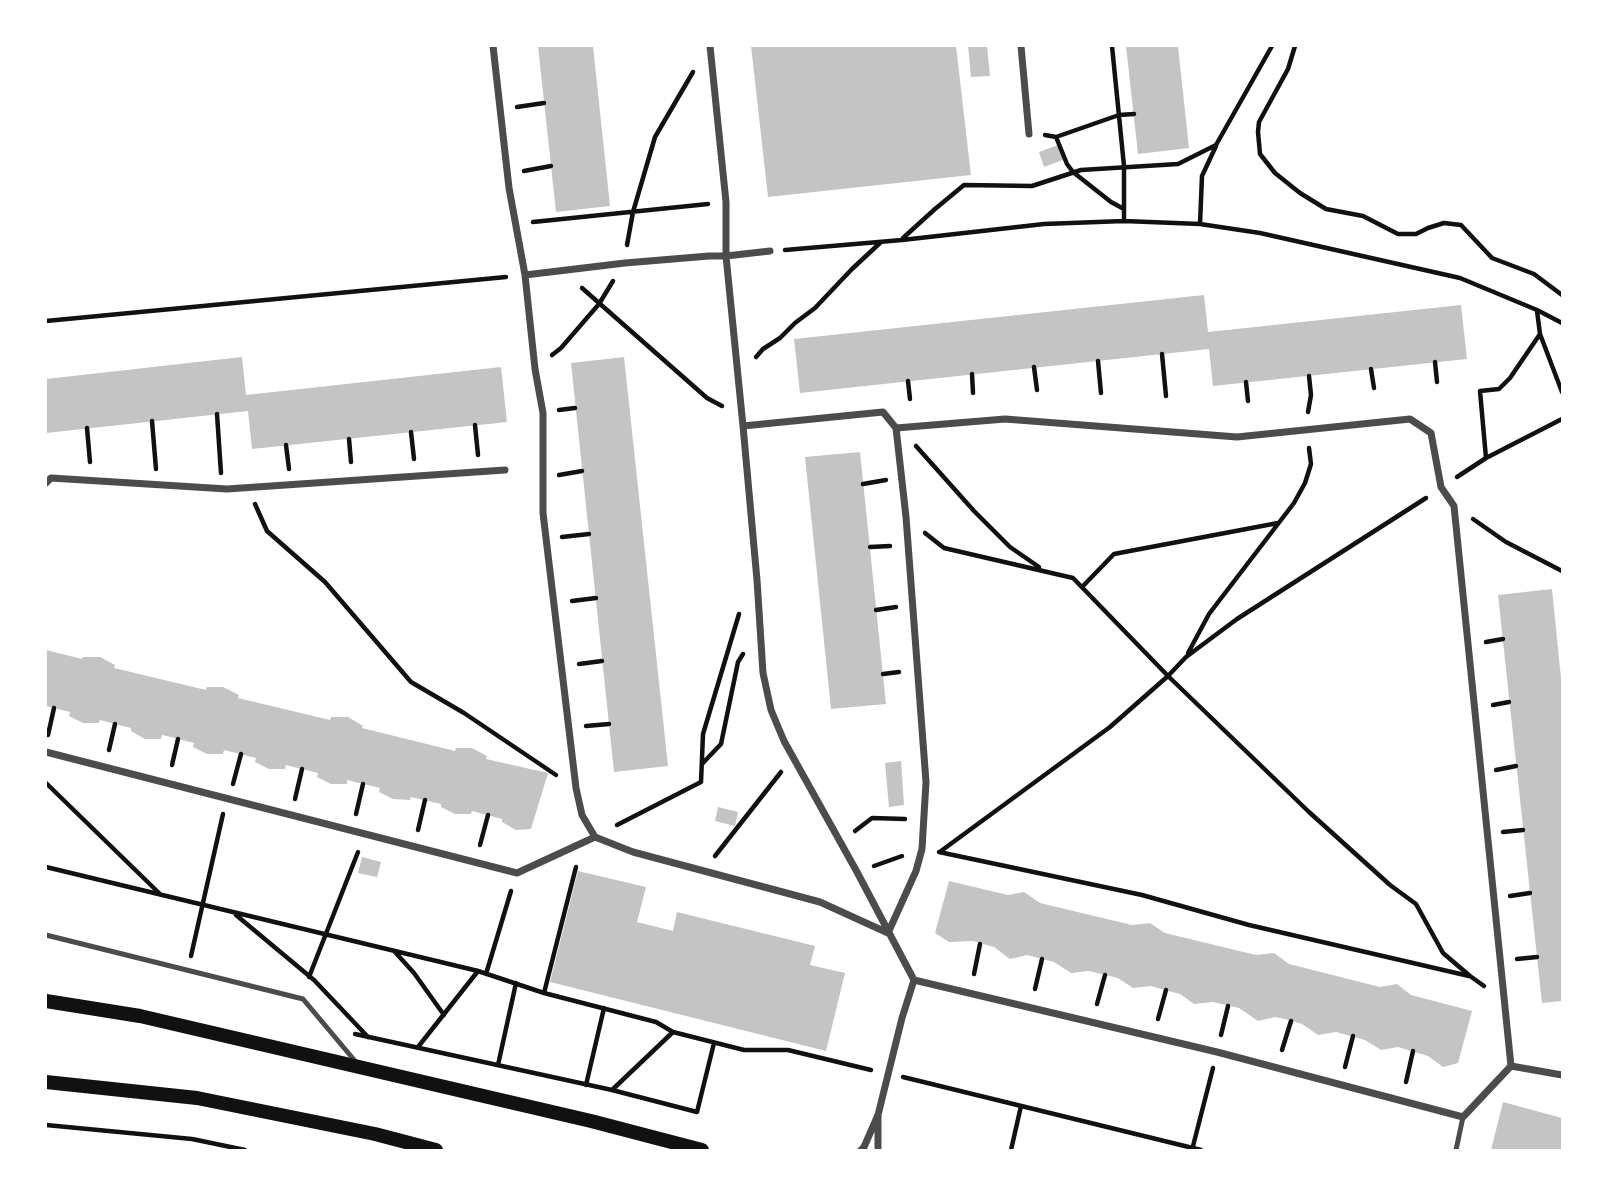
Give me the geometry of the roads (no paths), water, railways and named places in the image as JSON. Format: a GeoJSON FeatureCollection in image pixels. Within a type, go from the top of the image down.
{"type":"FeatureCollection","features":[{"type":"Feature","properties":{"kind":"main road"},"geometry":{"type":"LineString","coordinates":[[46,1001],[140,1016],[591,1121],[702,1150]]}},
{"type":"Feature","properties":{"kind":"main road"},"geometry":{"type":"LineString","coordinates":[[46,1082],[197,1098],[375,1134],[436,1150]]}},
{"type":"Feature","properties":{"kind":"street"},"geometry":{"type":"LineString","coordinates":[[493,46],[509,188],[543,413],[543,513],[576,788],[582,814],[595,837],[633,852],[820,902],[888,933]]}},
{"type":"Feature","properties":{"kind":"street"},"geometry":{"type":"LineString","coordinates":[[710,46],[726,202],[726,256],[757,580],[763,673],[771,709],[784,741],[914,980],[878,1115],[861,1150]]}},
{"type":"Feature","properties":{"kind":"street"},"geometry":{"type":"LineString","coordinates":[[1021,46],[1029,134]]}},
{"type":"Feature","properties":{"kind":"street"},"geometry":{"type":"LineString","coordinates":[[524,275],[625,263],[770,251]]}},
{"type":"Feature","properties":{"kind":"street"},"geometry":{"type":"LineString","coordinates":[[743,426],[883,412],[895,428],[906,517],[926,782],[922,849],[916,871],[888,933]]}},
{"type":"Feature","properties":{"kind":"street"},"geometry":{"type":"LineString","coordinates":[[895,428],[1005,419],[1237,437],[1410,419],[1431,433],[1441,487],[1454,506],[1511,1066],[1463,1117],[1217,1052],[914,980]]}},
{"type":"Feature","properties":{"kind":"street"},"geometry":{"type":"LineString","coordinates":[[46,483],[51,478],[223,489],[505,470]]}},
{"type":"Feature","properties":{"kind":"street"},"geometry":{"type":"LineString","coordinates":[[46,750],[105,768],[517,873],[595,837]]}},
{"type":"Feature","properties":{"kind":"street"},"geometry":{"type":"LineString","coordinates":[[1511,1066],[1563,1075]]}},
{"type":"Feature","properties":{"kind":"street"},"geometry":{"type":"LineString","coordinates":[[878,1115],[878,1150]]}},
{"type":"Feature","properties":{"kind":"lane"},"geometry":{"type":"LineString","coordinates":[[46,935],[303,999],[359,1066]]}},
{"type":"Feature","properties":{"kind":"lane"},"geometry":{"type":"LineString","coordinates":[[1456,1150],[1463,1117]]}}]}
